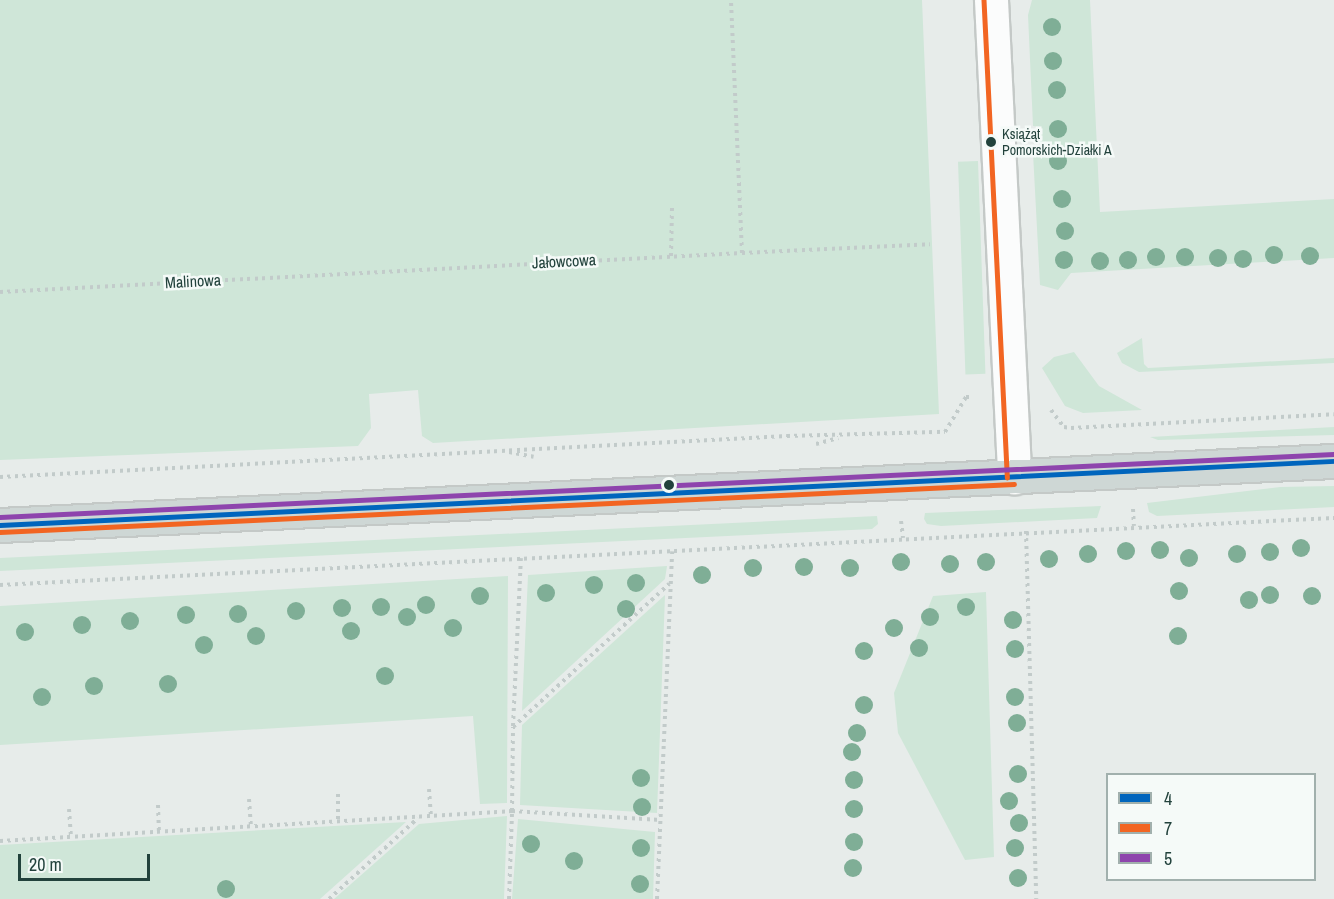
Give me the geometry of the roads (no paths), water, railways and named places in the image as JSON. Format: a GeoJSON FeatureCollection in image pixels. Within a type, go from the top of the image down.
{"type":"FeatureCollection","features":[{"type":"Feature","properties":{"kind":"main road"},"geometry":{"type":"LineString","coordinates":[[0,525],[1334,461]]}},
{"type":"Feature","properties":{"kind":"street"},"geometry":{"type":"LineString","coordinates":[[991,0],[1014,477]]}},
{"type":"Feature","properties":{"kind":"place","name":"Książąt Pomorskich-Działki A"},"geometry":{"type":"Point","coordinates":[991,142]}}]}
